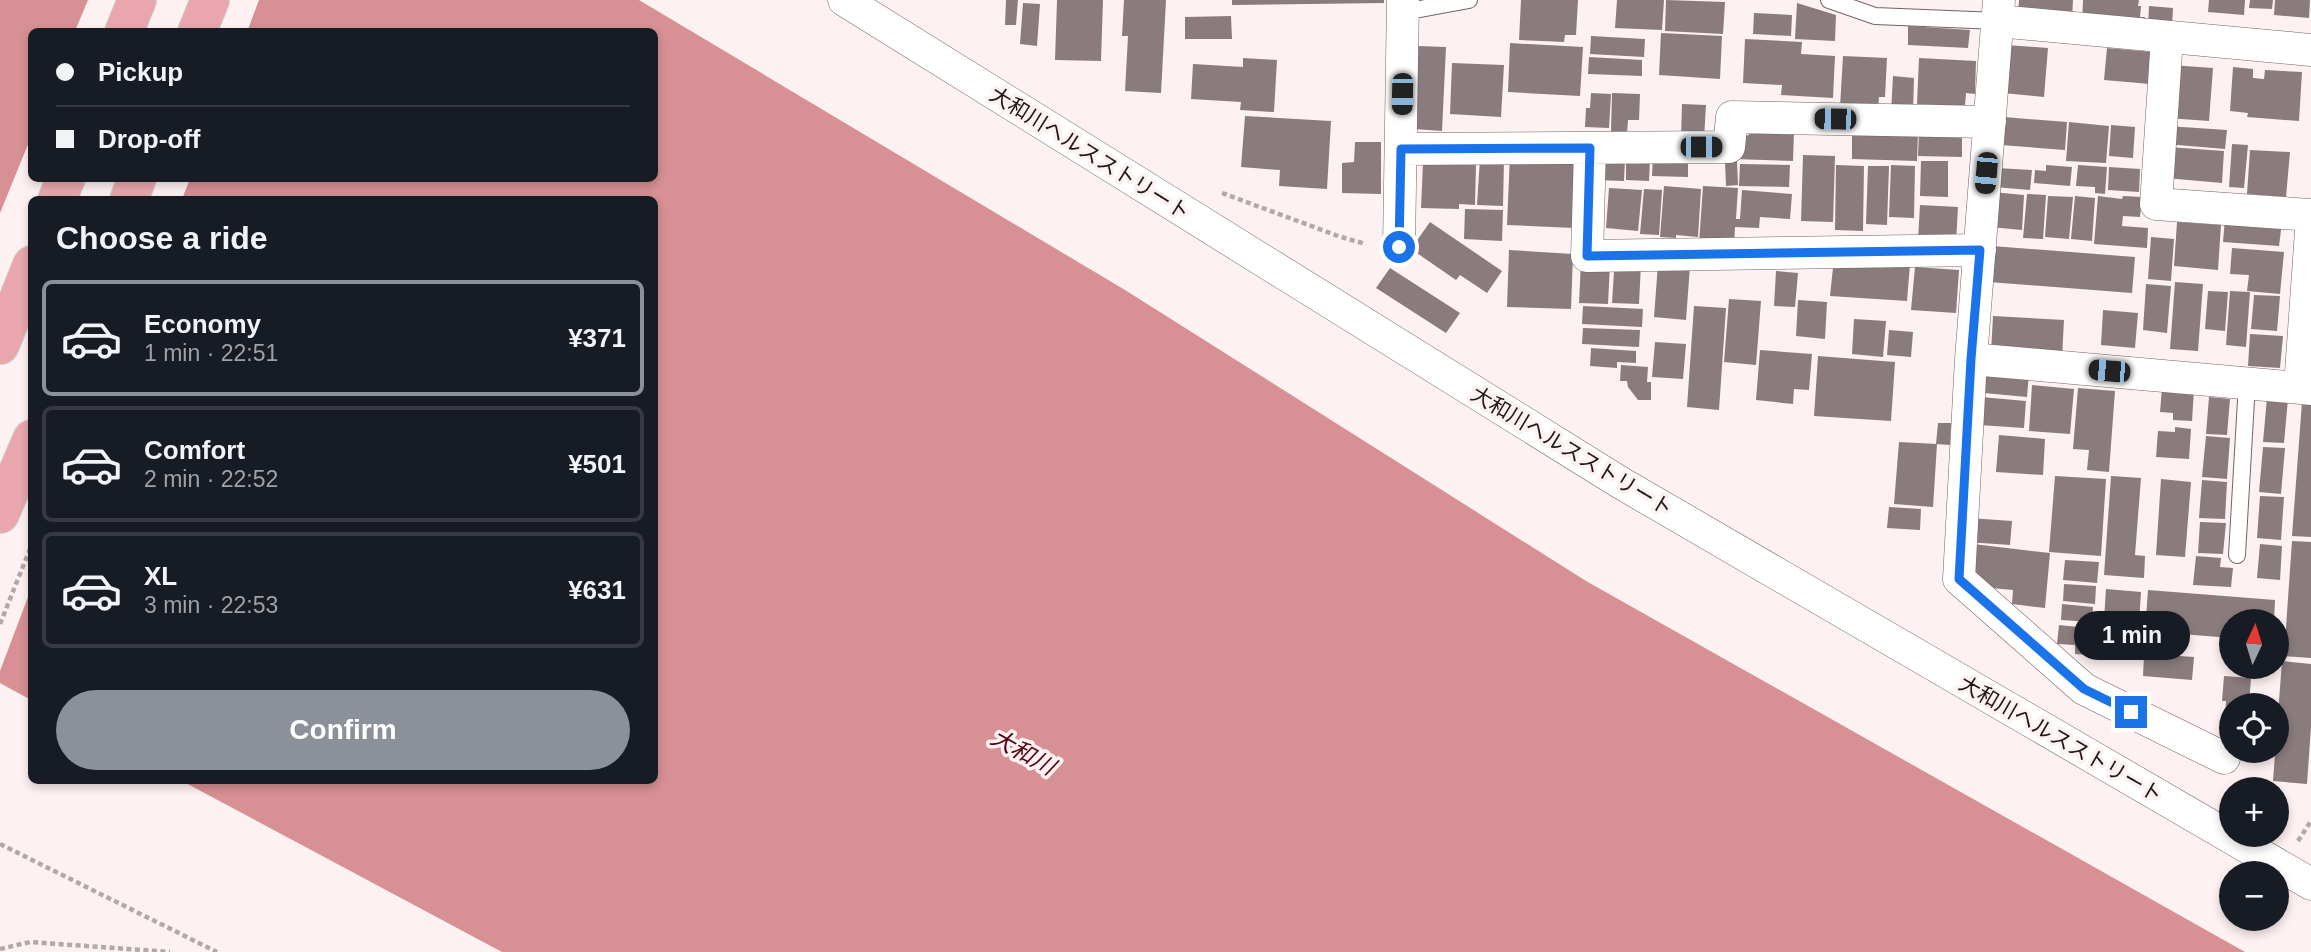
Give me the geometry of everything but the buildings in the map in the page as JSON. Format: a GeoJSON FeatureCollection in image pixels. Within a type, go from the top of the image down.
{"type":"FeatureCollection","features":[{"type":"Feature","properties":{"kind":"main road"},"geometry":{"type":"LineString","coordinates":[[126,28],[136,0]]}},
{"type":"Feature","properties":{"kind":"main road"},"geometry":{"type":"LineString","coordinates":[[199,28],[210,0]]}},
{"type":"Feature","properties":{"kind":"main road"},"geometry":{"type":"LineString","coordinates":[[0,345],[28,275]]}},
{"type":"Feature","properties":{"kind":"main road"},"geometry":{"type":"LineString","coordinates":[[4,510],[28,449]]}},
{"type":"Feature","properties":{"kind":"street","name":"大和川ヘルスストリート"},"geometry":{"type":"LineString","coordinates":[[844,0],[1621,483],[2311,884]]}},
{"type":"Feature","properties":{"kind":"street"},"geometry":{"type":"LineString","coordinates":[[1399,247],[1404,6]]}},
{"type":"Feature","properties":{"kind":"street"},"geometry":{"type":"LineString","coordinates":[[2219,756],[2084,689],[1959,579],[1971,359],[1998,11],[2167,37],[2311,50]]}},
{"type":"Feature","properties":{"kind":"street"},"geometry":{"type":"LineString","coordinates":[[2167,37],[2156,204],[2311,215]]}},
{"type":"Feature","properties":{"kind":"street"},"geometry":{"type":"LineString","coordinates":[[1401,149],[1729,147],[1732,117],[1990,122]]}},
{"type":"Feature","properties":{"kind":"street"},"geometry":{"type":"LineString","coordinates":[[1590,148],[1587,256],[1980,250]]}},
{"type":"Feature","properties":{"kind":"street"},"geometry":{"type":"LineString","coordinates":[[1971,359],[2306,388],[2311,231]]}},
{"type":"Feature","properties":{"kind":"lane"},"geometry":{"type":"LineString","coordinates":[[1404,6],[1469,0]]}},
{"type":"Feature","properties":{"kind":"lane"},"geometry":{"type":"LineString","coordinates":[[1829,0],[1875,16],[1998,11]]}},
{"type":"Feature","properties":{"kind":"lane"},"geometry":{"type":"LineString","coordinates":[[2237,555],[2247,383]]}},
{"type":"Feature","properties":{"kind":"path"},"geometry":{"type":"LineString","coordinates":[[1218,191],[1341,237],[1385,249],[1399,247]]}},
{"type":"Feature","properties":{"kind":"path"},"geometry":{"type":"LineString","coordinates":[[0,624],[28,554]]}},
{"type":"Feature","properties":{"kind":"path"},"geometry":{"type":"LineString","coordinates":[[0,844],[218,952]]}},
{"type":"Feature","properties":{"kind":"path"},"geometry":{"type":"LineString","coordinates":[[0,949],[30,942],[170,952]]}},
{"type":"Feature","properties":{"kind":"water","name":"大和川"},"geometry":{"type":"Polygon","coordinates":[[[0,0],[639,0],[1125,290],[1586,581],[2245,952],[502,952],[188,784],[658,784],[658,196],[28,196],[28,698],[0,683],[0,0]]]}},
{"type":"Feature","properties":{"kind":"pier"},"geometry":{"type":"Polygon","coordinates":[[[88,0],[259,0],[248,28],[76,28],[88,0]]]}},
{"type":"Feature","properties":{"kind":"pier"},"geometry":{"type":"Polygon","coordinates":[[[28,144],[28,182],[189,182],[183,196],[28,196],[28,597],[0,671],[0,213],[28,144]]]}},
{"type":"Feature","properties":{"kind":"route"},"geometry":{"type":"LineString","coordinates":[[1399,247],[1401,149],[1590,148],[1587,256],[1980,250],[1959,579],[2084,689],[2131,712]]}}]}
